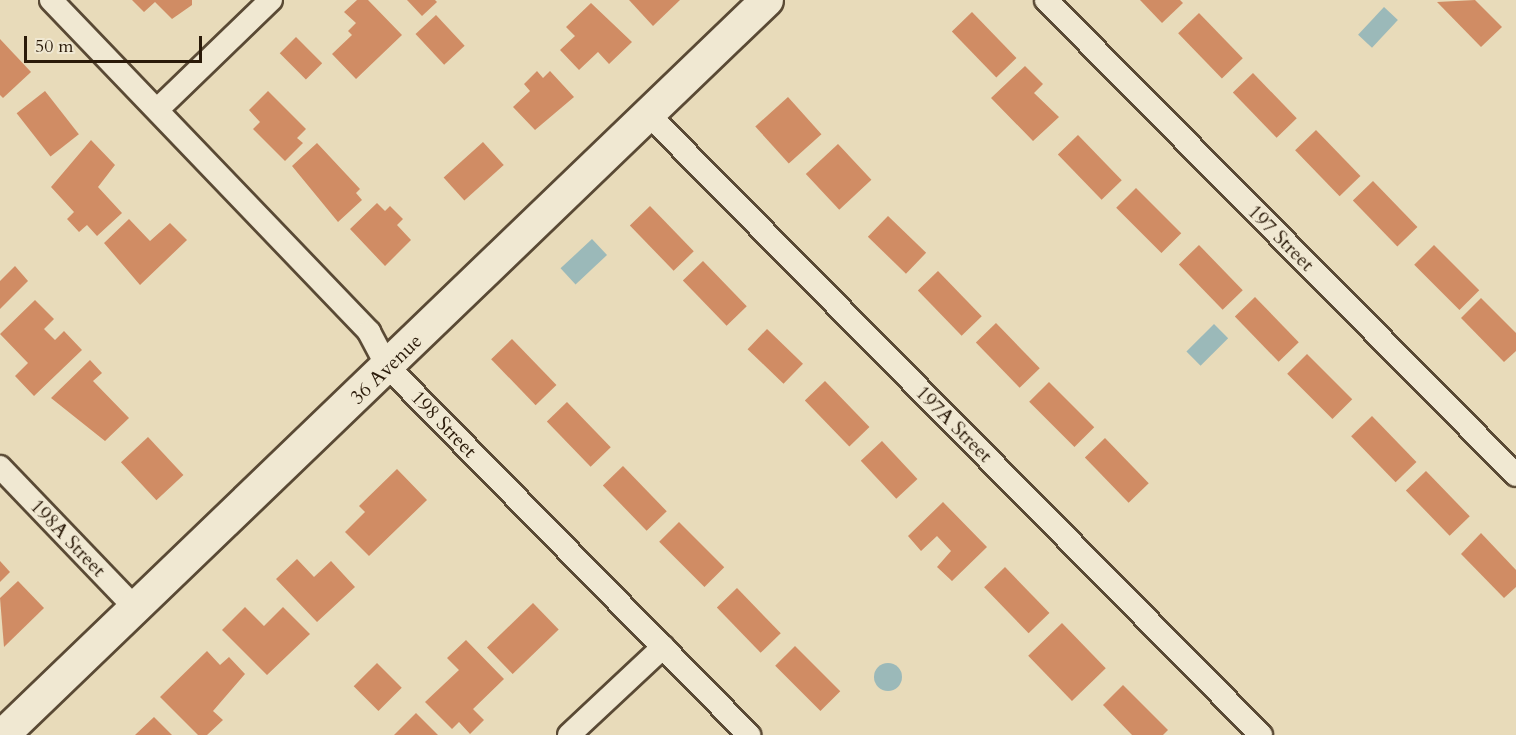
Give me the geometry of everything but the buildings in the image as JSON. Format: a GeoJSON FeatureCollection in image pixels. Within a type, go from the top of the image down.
{"type":"FeatureCollection","features":[{"type":"Feature","properties":{"kind":"main road","name":"36 Avenue"},"geometry":{"type":"LineString","coordinates":[[3,735],[767,0]]}},
{"type":"Feature","properties":{"kind":"street","name":"198 Street"},"geometry":{"type":"LineString","coordinates":[[51,0],[369,332],[388,367],[748,735]]}},
{"type":"Feature","properties":{"kind":"street"},"geometry":{"type":"LineString","coordinates":[[158,110],[271,0]]}},
{"type":"Feature","properties":{"kind":"street","name":"197 Street"},"geometry":{"type":"LineString","coordinates":[[1046,0],[1516,475]]}},
{"type":"Feature","properties":{"kind":"street","name":"197A Street"},"geometry":{"type":"LineString","coordinates":[[647,113],[1261,735]]}},
{"type":"Feature","properties":{"kind":"street","name":"198A Street"},"geometry":{"type":"LineString","coordinates":[[0,466],[136,609]]}},
{"type":"Feature","properties":{"kind":"street"},"geometry":{"type":"LineString","coordinates":[[569,735],[663,647]]}},
{"type":"Feature","properties":{"kind":"water"},"geometry":{"type":"Polygon","coordinates":[[[1384,7],[1398,20],[1372,48],[1358,35],[1384,7]]]}},
{"type":"Feature","properties":{"kind":"water"},"geometry":{"type":"Polygon","coordinates":[[[592,239],[607,255],[576,284],[561,268],[592,239]]]}},
{"type":"Feature","properties":{"kind":"water"},"geometry":{"type":"Polygon","coordinates":[[[1214,324],[1228,338],[1201,366],[1186,352],[1214,324]]]}},
{"type":"Feature","properties":{"kind":"water"},"geometry":{"type":"Polygon","coordinates":[[[888,663],[898,667],[902,677],[898,687],[888,691],[878,687],[874,677],[878,667],[888,663]]]}}]}
